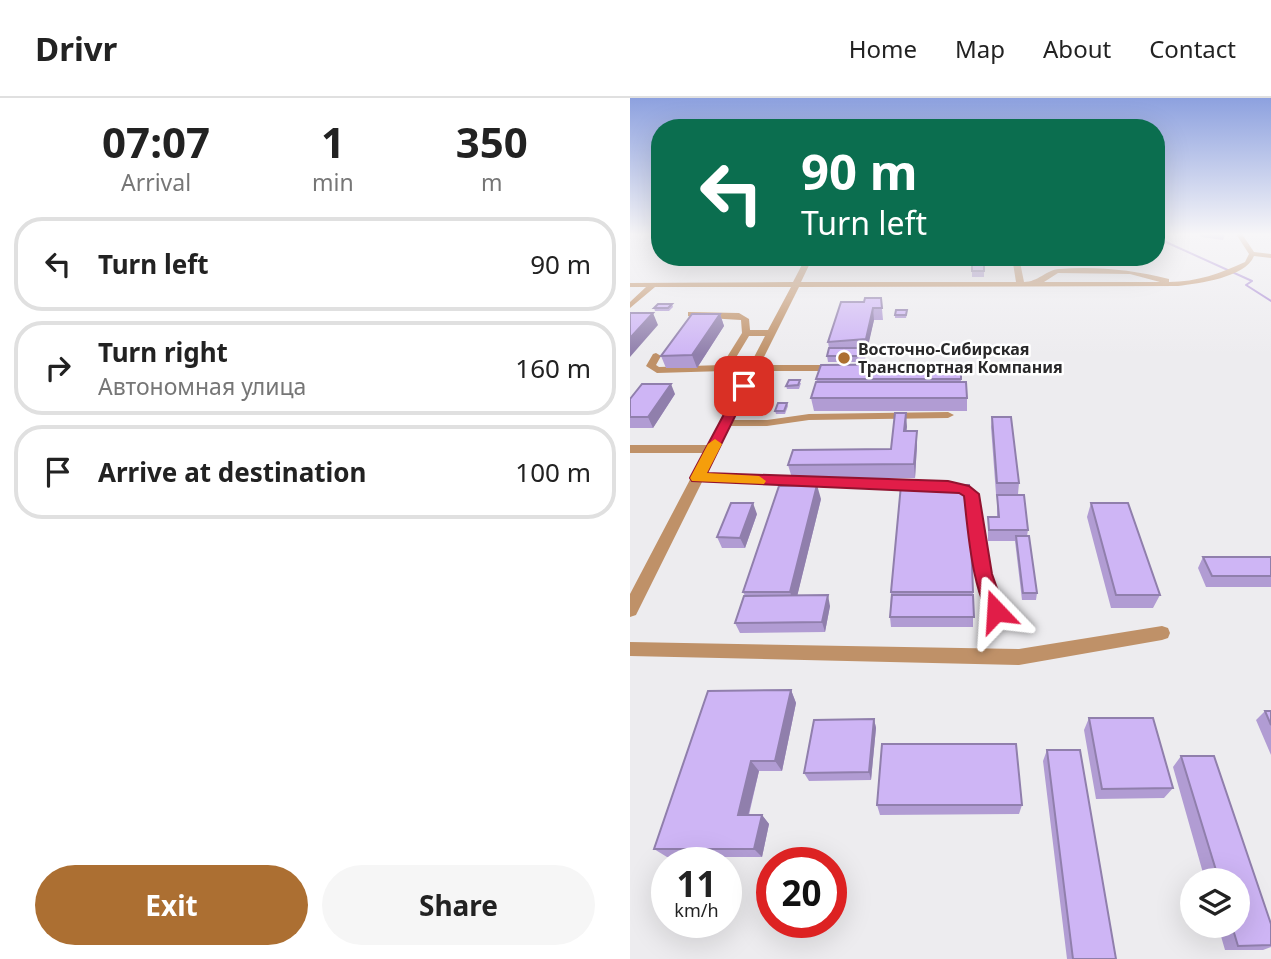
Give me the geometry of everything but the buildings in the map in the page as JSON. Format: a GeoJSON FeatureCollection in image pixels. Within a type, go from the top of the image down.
{"type":"FeatureCollection","features":[{"type":"Feature","properties":{"kind":"street"},"geometry":{"type":"LineString","coordinates":[[630,610],[636,584],[698,478],[801,274]]}},
{"type":"Feature","properties":{"kind":"street"},"geometry":{"type":"LineString","coordinates":[[1019,274],[1021,286]]}},
{"type":"Feature","properties":{"kind":"street"},"geometry":{"type":"LineString","coordinates":[[1031,286],[1051,274]]}},
{"type":"Feature","properties":{"kind":"street"},"geometry":{"type":"LineString","coordinates":[[1143,274],[1178,284]]}},
{"type":"Feature","properties":{"kind":"street"},"geometry":{"type":"LineString","coordinates":[[630,285],[1178,284],[1225,274]]}},
{"type":"Feature","properties":{"kind":"street"},"geometry":{"type":"LineString","coordinates":[[630,306],[653,285]]}},
{"type":"Feature","properties":{"kind":"street"},"geometry":{"type":"LineString","coordinates":[[656,356],[650,366],[657,370],[726,367],[746,333],[743,317],[691,314]]}},
{"type":"Feature","properties":{"kind":"street"},"geometry":{"type":"LineString","coordinates":[[746,333],[772,333]]}},
{"type":"Feature","properties":{"kind":"street"},"geometry":{"type":"LineString","coordinates":[[754,368],[842,369]]}},
{"type":"Feature","properties":{"kind":"street"},"geometry":{"type":"LineString","coordinates":[[726,423],[767,423],[809,417],[948,415]]}},
{"type":"Feature","properties":{"kind":"street"},"geometry":{"type":"LineString","coordinates":[[630,449],[712,449]]}},
{"type":"Feature","properties":{"kind":"street"},"geometry":{"type":"LineString","coordinates":[[698,478],[948,486],[964,489],[971,494],[983,574],[996,611]]}},
{"type":"Feature","properties":{"kind":"street"},"geometry":{"type":"LineString","coordinates":[[630,649],[1019,657],[1162,633]]}},
{"type":"Feature","properties":{"kind":"waterway"},"geometry":{"type":"LineString","coordinates":[[1237,274],[1252,281],[1246,285],[1271,301]]}},
{"type":"Feature","properties":{"kind":"slow traffic"},"geometry":{"type":"LineString","coordinates":[[715,444],[698,478],[759,481]]}},
{"type":"Feature","properties":{"kind":"place","name":"Восточно-Сибирская Транспортная Компания"},"geometry":{"type":"Point","coordinates":[844,358]}},
{"type":"Feature","properties":{"kind":"route"},"geometry":{"type":"LineString","coordinates":[[744,386],[698,478],[948,486],[964,489],[971,494],[983,574],[996,611]]}}]}
